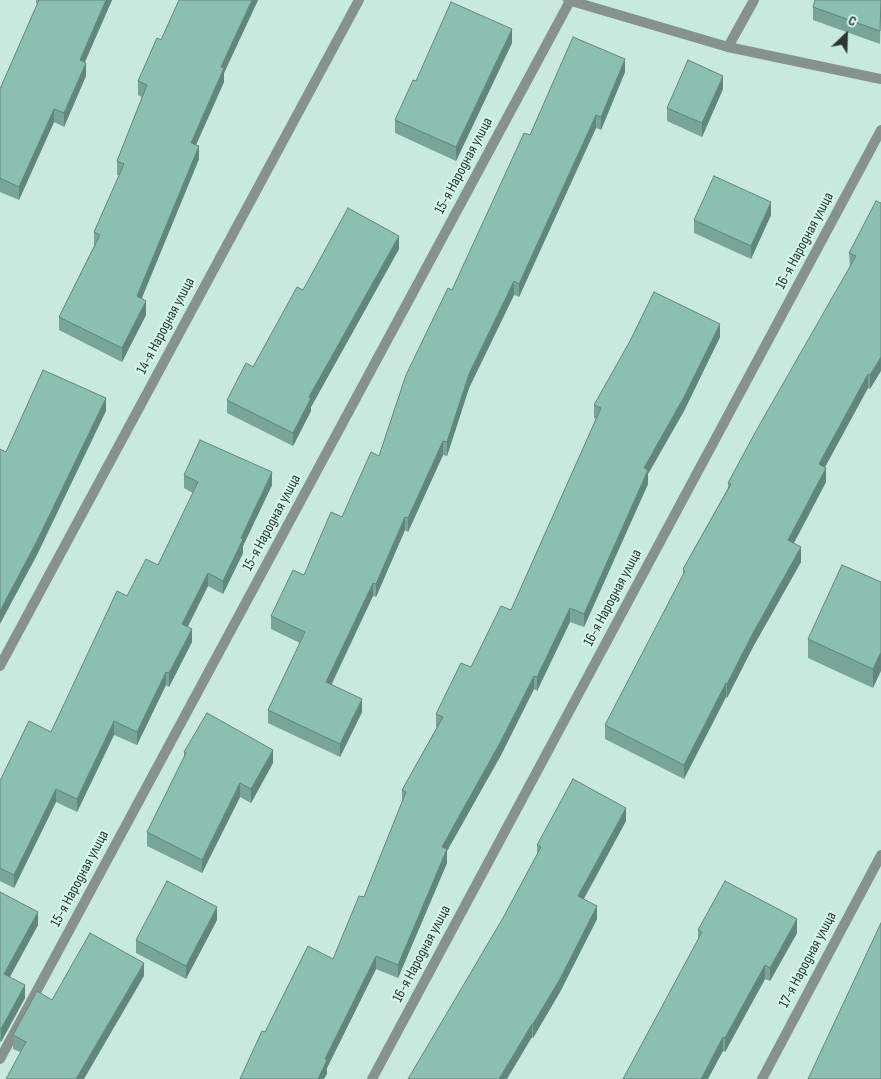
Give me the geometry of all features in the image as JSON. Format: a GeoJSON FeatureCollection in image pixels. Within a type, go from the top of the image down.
{"type":"FeatureCollection","features":[{"type":"Feature","properties":{"kind":"street","name":"14-я Народная улица"},"geometry":{"type":"LineString","coordinates":[[0,666],[359,0]]}},
{"type":"Feature","properties":{"kind":"street"},"geometry":{"type":"LineString","coordinates":[[569,0],[728,47],[881,79]]}},
{"type":"Feature","properties":{"kind":"street","name":"15-я Народная улица"},"geometry":{"type":"LineString","coordinates":[[0,1059],[569,0]]}},
{"type":"Feature","properties":{"kind":"street"},"geometry":{"type":"LineString","coordinates":[[728,47],[754,0]]}},
{"type":"Feature","properties":{"kind":"street","name":"16-я Народная улица"},"geometry":{"type":"LineString","coordinates":[[372,1079],[881,130]]}},
{"type":"Feature","properties":{"kind":"street","name":"17-я Народная улица"},"geometry":{"type":"LineString","coordinates":[[762,1079],[881,855]]}},
{"type":"Feature","properties":{"kind":"building"},"geometry":{"type":"Polygon","coordinates":[[[39,0],[106,0],[80,60],[86,63],[64,113],[54,109],[19,187],[0,178],[0,89],[39,0]]]}},
{"type":"Feature","properties":{"kind":"building"},"geometry":{"type":"Polygon","coordinates":[[[179,0],[252,0],[221,67],[224,68],[191,143],[199,146],[137,296],[146,301],[122,348],[59,317],[100,235],[94,232],[124,164],[117,161],[147,85],[138,81],[157,38],[161,40],[179,0]]]}},
{"type":"Feature","properties":{"kind":"building"},"geometry":{"type":"Polygon","coordinates":[[[815,0],[881,0],[880,31],[813,7],[815,0]]]}},
{"type":"Feature","properties":{"kind":"building"},"geometry":{"type":"Polygon","coordinates":[[[451,2],[512,29],[456,147],[395,120],[413,80],[416,81],[451,2]]]}},
{"type":"Feature","properties":{"kind":"building"},"geometry":{"type":"Polygon","coordinates":[[[573,37],[625,59],[601,117],[596,115],[519,284],[514,281],[469,374],[447,442],[443,441],[408,518],[405,517],[376,584],[373,583],[326,682],[362,699],[340,744],[268,710],[305,632],[271,616],[293,570],[304,575],[331,512],[342,517],[371,452],[379,456],[406,375],[448,288],[452,290],[524,133],[530,135],[573,37]]]}},
{"type":"Feature","properties":{"kind":"building"},"geometry":{"type":"Polygon","coordinates":[[[688,60],[723,76],[702,123],[667,108],[688,60]]]}},
{"type":"Feature","properties":{"kind":"building"},"geometry":{"type":"Polygon","coordinates":[[[714,176],[771,202],[751,246],[694,220],[714,176]]]}},
{"type":"Feature","properties":{"kind":"building"},"geometry":{"type":"Polygon","coordinates":[[[876,201],[881,203],[881,357],[870,375],[868,374],[819,464],[826,468],[788,540],[801,547],[726,683],[684,765],[605,725],[685,571],[683,569],[731,484],[728,483],[856,256],[849,253],[876,201]]]}},
{"type":"Feature","properties":{"kind":"building"},"geometry":{"type":"Polygon","coordinates":[[[348,208],[399,236],[309,397],[311,398],[293,433],[227,400],[246,363],[253,367],[297,287],[303,290],[348,208]]]}},
{"type":"Feature","properties":{"kind":"building"},"geometry":{"type":"Polygon","coordinates":[[[654,292],[720,324],[684,397],[644,468],[648,470],[584,614],[570,608],[537,677],[534,676],[501,741],[442,847],[447,849],[398,965],[376,956],[325,1059],[327,1060],[318,1079],[240,1079],[262,1031],[265,1032],[308,946],[333,959],[359,896],[364,897],[406,792],[402,790],[443,717],[436,714],[461,663],[471,667],[501,606],[511,610],[601,408],[594,405],[630,341],[654,292]]]}},
{"type":"Feature","properties":{"kind":"building"},"geometry":{"type":"Polygon","coordinates":[[[43,370],[106,398],[37,541],[0,611],[0,449],[6,452],[43,370]]]}},
{"type":"Feature","properties":{"kind":"building"},"geometry":{"type":"Polygon","coordinates":[[[200,440],[272,472],[223,581],[208,573],[182,624],[192,629],[169,673],[166,672],[137,732],[114,721],[77,799],[56,789],[14,875],[0,868],[0,781],[29,721],[51,732],[117,591],[127,596],[146,559],[158,565],[198,482],[184,475],[200,440]]]}},
{"type":"Feature","properties":{"kind":"building"},"geometry":{"type":"Polygon","coordinates":[[[842,565],[881,582],[881,652],[873,669],[808,639],[842,565]]]}},
{"type":"Feature","properties":{"kind":"building"},"geometry":{"type":"Polygon","coordinates":[[[207,713],[273,750],[251,789],[240,783],[202,860],[147,832],[186,753],[184,752],[207,713]]]}},
{"type":"Feature","properties":{"kind":"building"},"geometry":{"type":"Polygon","coordinates":[[[573,779],[626,808],[578,896],[597,906],[560,979],[499,1079],[408,1079],[503,918],[541,847],[537,845],[573,779]]]}},
{"type":"Feature","properties":{"kind":"building"},"geometry":{"type":"Polygon","coordinates":[[[167,881],[217,907],[186,966],[136,940],[167,881]]]}},
{"type":"Feature","properties":{"kind":"building"},"geometry":{"type":"Polygon","coordinates":[[[725,881],[797,919],[770,968],[765,965],[701,1079],[623,1079],[702,932],[698,930],[725,881]]]}},
{"type":"Feature","properties":{"kind":"building"},"geometry":{"type":"Polygon","coordinates":[[[0,892],[38,912],[4,974],[25,985],[1,1029],[0,1028],[0,892]]]}},
{"type":"Feature","properties":{"kind":"building"},"geometry":{"type":"Polygon","coordinates":[[[881,923],[881,1079],[808,1079],[881,923]]]}},
{"type":"Feature","properties":{"kind":"building"},"geometry":{"type":"Polygon","coordinates":[[[90,933],[144,963],[76,1079],[6,1079],[26,1042],[13,1035],[37,991],[52,1000],[90,933]]]}}]}
